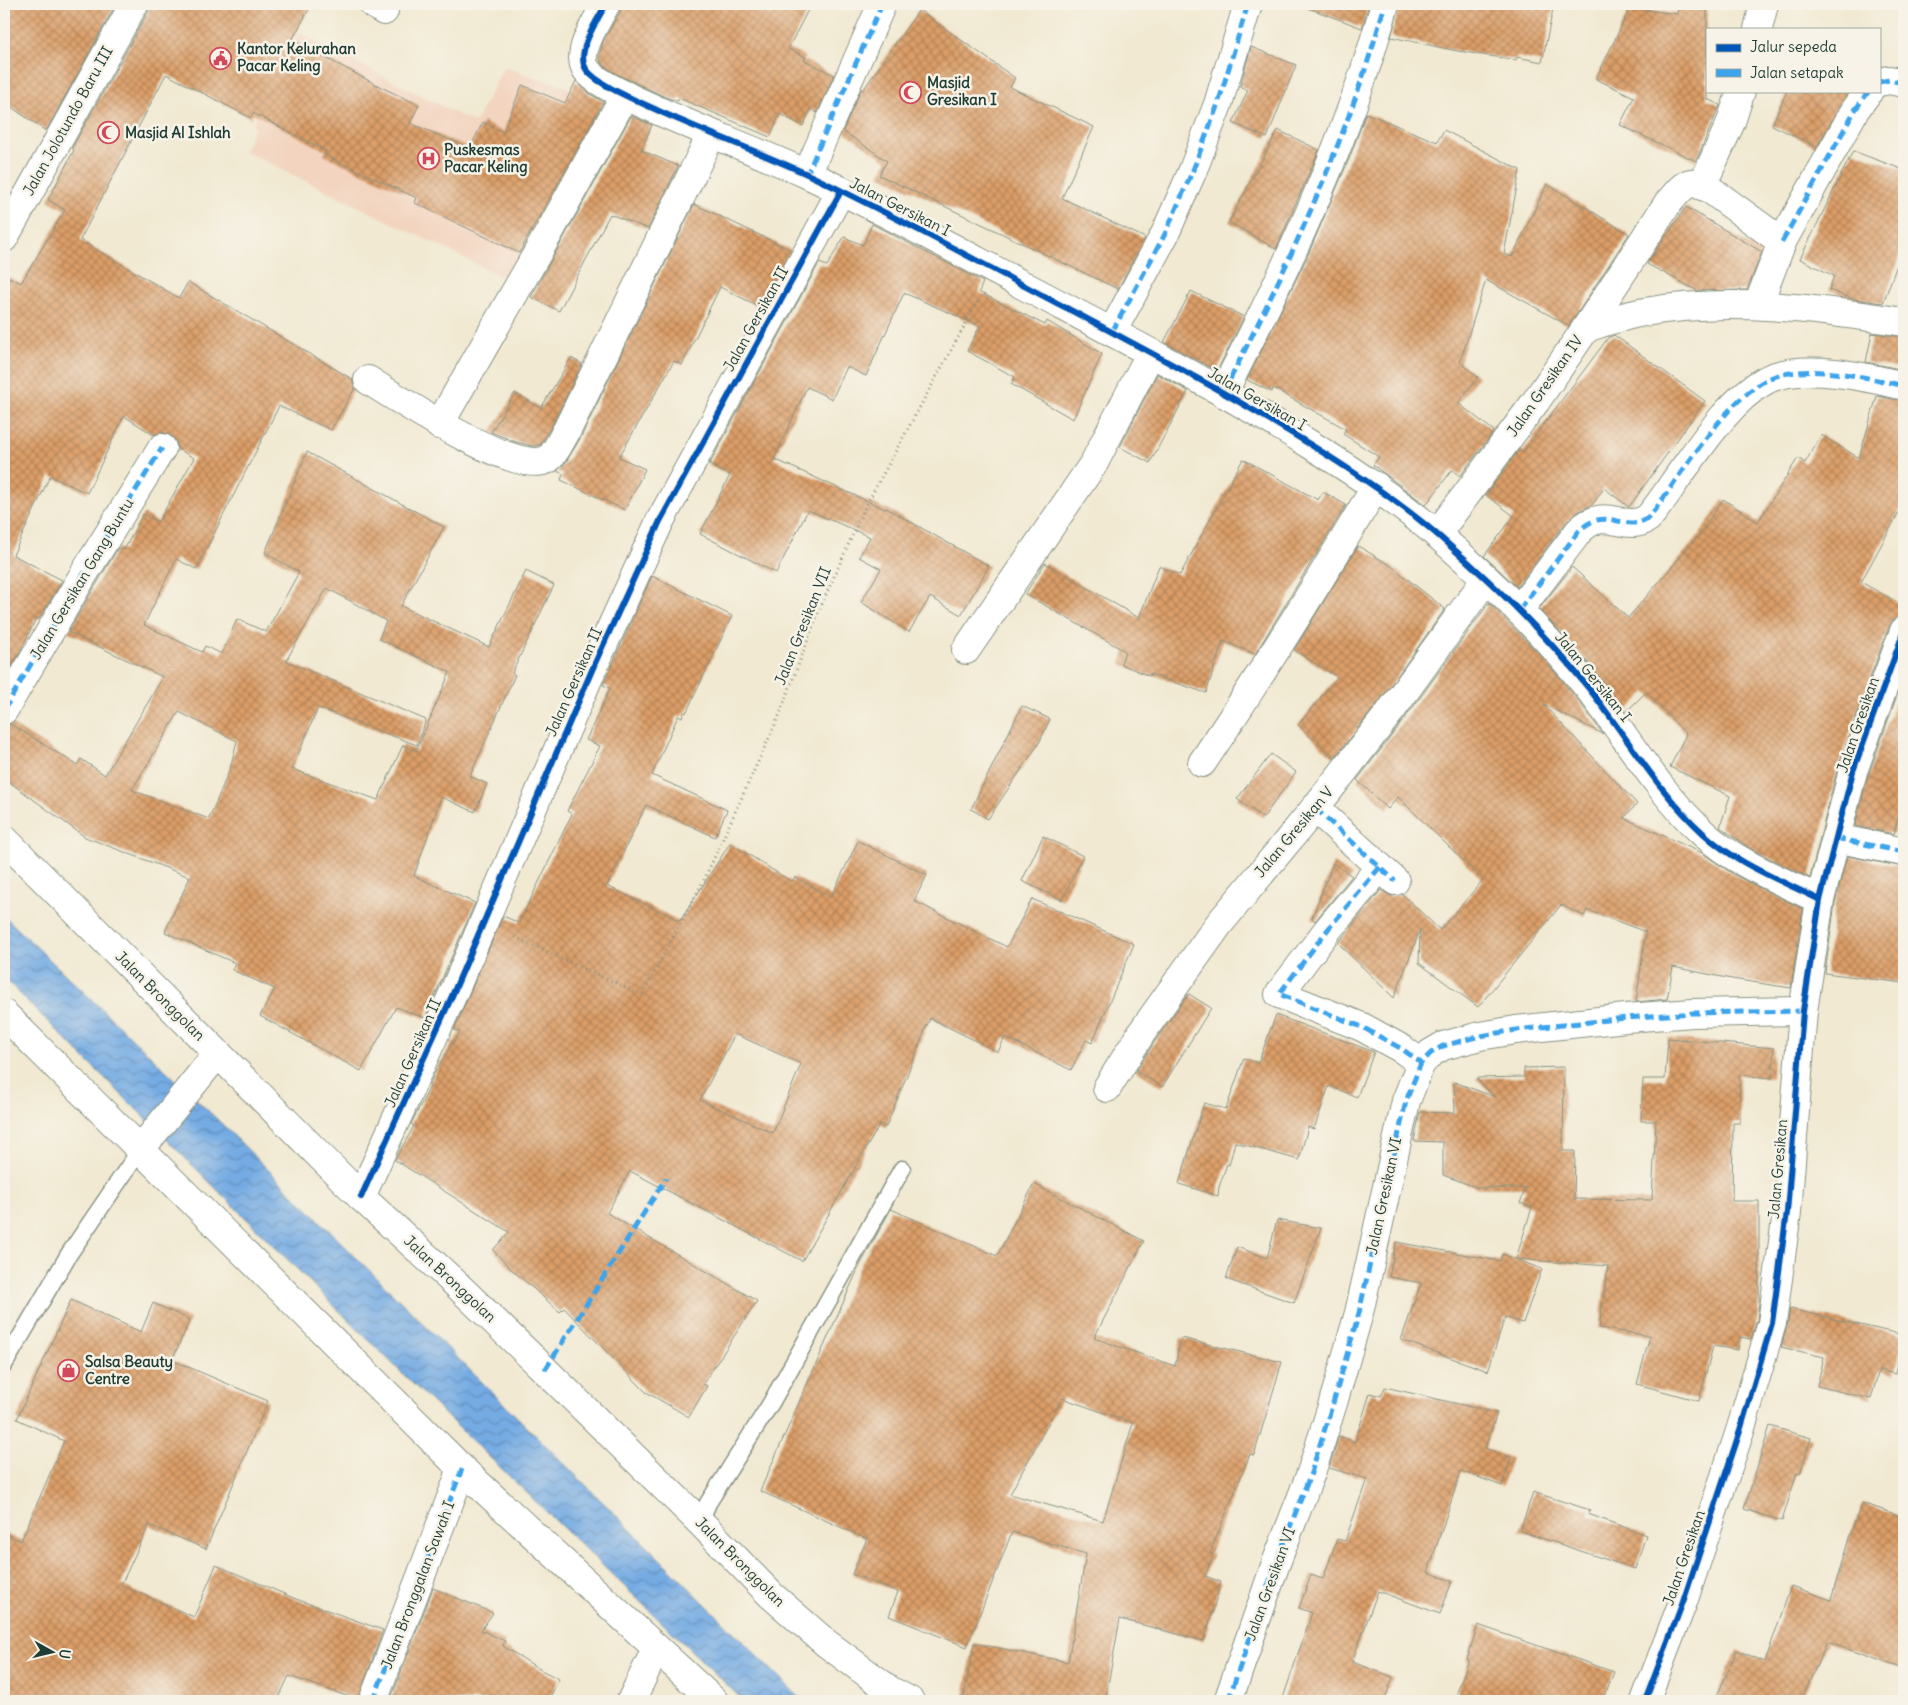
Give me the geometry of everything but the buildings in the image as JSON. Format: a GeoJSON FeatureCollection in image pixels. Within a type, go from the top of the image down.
{"type":"FeatureCollection","features":[{"type":"Feature","properties":{"kind":"street","name":"Jalan Jolotundo Baru III"},"geometry":{"type":"LineString","coordinates":[[4,238],[134,4]]}},
{"type":"Feature","properties":{"kind":"street","name":"Jalan Gersikan I"},"geometry":{"type":"LineString","coordinates":[[606,4],[587,41],[583,58],[584,67],[594,77],[625,95],[712,135],[807,174],[996,270],[1223,392],[1376,486],[1437,534],[1519,610],[1555,647],[1591,691],[1681,811],[1705,835],[1733,856],[1820,900]]}},
{"type":"Feature","properties":{"kind":"street"},"geometry":{"type":"LineString","coordinates":[[807,174],[882,4]]}},
{"type":"Feature","properties":{"kind":"street"},"geometry":{"type":"LineString","coordinates":[[1112,332],[1165,234],[1193,170],[1218,104],[1248,4]]}},
{"type":"Feature","properties":{"kind":"street"},"geometry":{"type":"LineString","coordinates":[[1223,392],[1278,281],[1329,166],[1362,80],[1385,4]]}},
{"type":"Feature","properties":{"kind":"street"},"geometry":{"type":"LineString","coordinates":[[1758,28],[1764,4]]}},
{"type":"Feature","properties":{"kind":"street"},"geometry":{"type":"LineString","coordinates":[[1880,82],[1889,80],[1904,84]]}},
{"type":"Feature","properties":{"kind":"street"},"geometry":{"type":"LineString","coordinates":[[1702,186],[1731,122],[1741,92]]}},
{"type":"Feature","properties":{"kind":"street"},"geometry":{"type":"LineString","coordinates":[[1758,305],[1782,242],[1855,110],[1867,92]]}},
{"type":"Feature","properties":{"kind":"street"},"geometry":{"type":"LineString","coordinates":[[439,424],[541,247],[625,95]]}},
{"type":"Feature","properties":{"kind":"street"},"geometry":{"type":"LineString","coordinates":[[368,380],[439,424],[503,454],[523,460],[539,462],[552,455],[567,430],[712,135]]}},
{"type":"Feature","properties":{"kind":"street"},"geometry":{"type":"LineString","coordinates":[[1586,328],[1668,203],[1678,191],[1687,185],[1693,183],[1717,194],[1782,242]]}},
{"type":"Feature","properties":{"kind":"street","name":"Jalan Gersikan II"},"geometry":{"type":"LineString","coordinates":[[361,1197],[452,996],[587,681],[660,521],[841,192]]}},
{"type":"Feature","properties":{"kind":"street","name":"Jalan Gresikan IV"},"geometry":{"type":"LineString","coordinates":[[1437,534],[1536,400],[1586,328],[1644,312],[1702,305],[1758,305],[1840,312],[1904,322]]}},
{"type":"Feature","properties":{"kind":"street"},"geometry":{"type":"LineString","coordinates":[[966,650],[1094,463],[1150,354]]}},
{"type":"Feature","properties":{"kind":"street"},"geometry":{"type":"LineString","coordinates":[[1519,610],[1586,524],[1598,519],[1634,523],[1643,522],[1648,518],[1720,422],[1754,388],[1767,380],[1784,375],[1815,372],[1866,377],[1904,386]]}},
{"type":"Feature","properties":{"kind":"street","name":"Jalan Gersikan Gang Buntu"},"geometry":{"type":"LineString","coordinates":[[4,710],[85,572],[162,448]]}},
{"type":"Feature","properties":{"kind":"street"},"geometry":{"type":"LineString","coordinates":[[1202,763],[1243,702],[1376,486]]}},
{"type":"Feature","properties":{"kind":"street","name":"Jalan Gresikan V"},"geometry":{"type":"LineString","coordinates":[[1107,1088],[1142,1032],[1219,924],[1315,808],[1390,712],[1486,579]]}},
{"type":"Feature","properties":{"kind":"street","name":"Jalan Gresikan"},"geometry":{"type":"LineString","coordinates":[[1645,1701],[1695,1566],[1740,1431],[1772,1322],[1787,1212],[1803,1011],[1820,900],[1853,771],[1904,631]]}},
{"type":"Feature","properties":{"kind":"street"},"geometry":{"type":"LineString","coordinates":[[1315,808],[1388,874],[1329,928],[1280,994],[1362,1027],[1402,1049],[1421,1063]]}},
{"type":"Feature","properties":{"kind":"street"},"geometry":{"type":"LineString","coordinates":[[1835,838],[1904,852]]}},
{"type":"Feature","properties":{"kind":"street","name":"Jalan Bronggolan"},"geometry":{"type":"LineString","coordinates":[[4,839],[215,1058],[361,1197],[456,1284],[700,1522],[771,1594],[826,1643],[891,1691],[910,1701]]}},
{"type":"Feature","properties":{"kind":"street","name":"Jalan Gresikan VI"},"geometry":{"type":"LineString","coordinates":[[1228,1701],[1276,1563],[1311,1473],[1333,1403],[1359,1313],[1406,1101],[1421,1063],[1431,1053],[1443,1046],[1480,1036],[1516,1030],[1683,1013],[1803,1011]]}},
{"type":"Feature","properties":{"kind":"street"},"geometry":{"type":"LineString","coordinates":[[4,1014],[145,1144],[462,1469],[714,1701]]}},
{"type":"Feature","properties":{"kind":"street"},"geometry":{"type":"LineString","coordinates":[[145,1144],[215,1058]]}},
{"type":"Feature","properties":{"kind":"street","name":"Jalan Bronggalan Sawah I"},"geometry":{"type":"LineString","coordinates":[[373,1701],[462,1469]]}},
{"type":"Feature","properties":{"kind":"street"},"geometry":{"type":"LineString","coordinates":[[631,1701],[656,1649]]}},
{"type":"Feature","properties":{"kind":"lane"},"geometry":{"type":"LineString","coordinates":[[4,1365],[69,1254],[145,1144]]}},
{"type":"Feature","properties":{"kind":"lane"},"geometry":{"type":"LineString","coordinates":[[700,1522],[708,1503],[771,1403],[902,1169]]}},
{"type":"Feature","properties":{"kind":"shaded area","name":"Puskesmas Pacar Keling"},"geometry":{"type":"Polygon","coordinates":[[[299,33],[475,123],[504,67],[617,104],[522,286],[244,151],[255,127],[252,125],[299,33]]]}},
{"type":"Feature","properties":{"kind":"water"},"geometry":{"type":"Polygon","coordinates":[[[4,916],[223,1125],[803,1701],[744,1701],[409,1380],[4,978],[4,916]]]}},
{"type":"Feature","properties":{"kind":"marked path"},"geometry":{"type":"LineString","coordinates":[[373,4],[384,11]]}},
{"type":"Feature","properties":{"kind":"marked path"},"geometry":{"type":"LineString","coordinates":[[804,173],[807,174],[882,4]]}},
{"type":"Feature","properties":{"kind":"marked path"},"geometry":{"type":"LineString","coordinates":[[1112,332],[1165,234],[1193,170],[1218,104],[1248,4]]}},
{"type":"Feature","properties":{"kind":"marked path"},"geometry":{"type":"LineString","coordinates":[[1223,393],[1293,251],[1314,202],[1353,104],[1385,4]]}},
{"type":"Feature","properties":{"kind":"marked path"},"geometry":{"type":"LineString","coordinates":[[1880,82],[1889,80],[1904,83]]}},
{"type":"Feature","properties":{"kind":"marked path"},"geometry":{"type":"LineString","coordinates":[[1782,242],[1855,110],[1868,92]]}},
{"type":"Feature","properties":{"kind":"marked path"},"geometry":{"type":"LineString","coordinates":[[1519,610],[1579,531],[1589,523],[1606,519],[1631,523],[1648,518],[1723,417],[1744,396],[1766,380],[1797,372],[1815,372],[1853,375],[1904,386]]}},
{"type":"Feature","properties":{"kind":"marked path"},"geometry":{"type":"LineString","coordinates":[[4,710],[85,572],[162,448]]}},
{"type":"Feature","properties":{"kind":"marked path"},"geometry":{"type":"LineString","coordinates":[[1315,808],[1395,881]]}},
{"type":"Feature","properties":{"kind":"marked path"},"geometry":{"type":"LineString","coordinates":[[1835,838],[1904,852]]}},
{"type":"Feature","properties":{"kind":"marked path"},"geometry":{"type":"LineString","coordinates":[[1380,867],[1329,928],[1279,994],[1362,1027],[1402,1049],[1421,1063]]}},
{"type":"Feature","properties":{"kind":"marked path"},"geometry":{"type":"LineString","coordinates":[[1228,1701],[1276,1563],[1311,1473],[1333,1403],[1359,1313],[1406,1101],[1421,1063],[1431,1053],[1443,1046],[1480,1036],[1516,1030],[1693,1013],[1803,1011]]}},
{"type":"Feature","properties":{"kind":"marked path"},"geometry":{"type":"LineString","coordinates":[[545,1370],[666,1178]]}},
{"type":"Feature","properties":{"kind":"marked path"},"geometry":{"type":"LineString","coordinates":[[373,1701],[462,1469]]}},
{"type":"Feature","properties":{"kind":"cycle path"},"geometry":{"type":"LineString","coordinates":[[606,4],[593,27],[583,54],[583,62],[586,69],[599,81],[661,112],[807,174],[940,241],[1240,402],[1361,477],[1393,500],[1425,524],[1460,555],[1537,629],[1590,690],[1657,782],[1703,833],[1744,862],[1820,900]]}},
{"type":"Feature","properties":{"kind":"cycle path"},"geometry":{"type":"LineString","coordinates":[[361,1197],[452,996],[595,663],[660,521],[841,191]]}},
{"type":"Feature","properties":{"kind":"cycle path"},"geometry":{"type":"LineString","coordinates":[[1645,1701],[1683,1602],[1740,1431],[1772,1323],[1787,1212],[1803,1011],[1820,900],[1853,771],[1904,631]]}},
{"type":"Feature","properties":{"kind":"place","name":"Kantor Kelurahan Pacar Keling"},"geometry":{"type":"Point","coordinates":[221,58]}},
{"type":"Feature","properties":{"kind":"place","name":"Masjid Gresikan I"},"geometry":{"type":"Point","coordinates":[911,92]}},
{"type":"Feature","properties":{"kind":"place","name":"Masjid Al Ishlah"},"geometry":{"type":"Point","coordinates":[109,133]}},
{"type":"Feature","properties":{"kind":"place","name":"Puskesmas Pacar Keling"},"geometry":{"type":"Point","coordinates":[428,159]}},
{"type":"Feature","properties":{"kind":"place","name":"Salsa Beauty Centre"},"geometry":{"type":"Point","coordinates":[69,1371]}}]}
